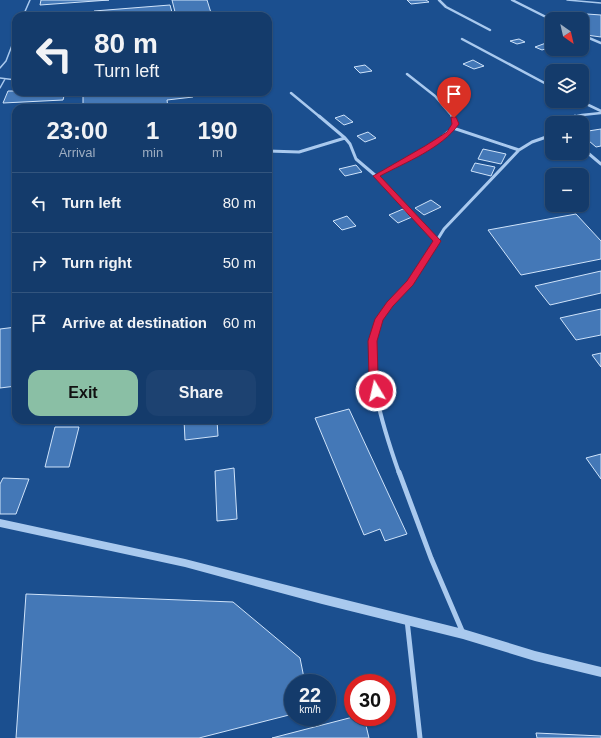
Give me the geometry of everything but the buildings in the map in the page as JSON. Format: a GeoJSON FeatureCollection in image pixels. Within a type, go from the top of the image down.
{"type":"FeatureCollection","features":[{"type":"Feature","properties":{"kind":"street"},"geometry":{"type":"LineString","coordinates":[[439,0],[446,7],[490,30]]}},
{"type":"Feature","properties":{"kind":"street"},"geometry":{"type":"LineString","coordinates":[[512,0],[545,16]]}},
{"type":"Feature","properties":{"kind":"street"},"geometry":{"type":"LineString","coordinates":[[589,38],[601,43]]}},
{"type":"Feature","properties":{"kind":"street"},"geometry":{"type":"LineString","coordinates":[[462,39],[545,83]]}},
{"type":"Feature","properties":{"kind":"street"},"geometry":{"type":"LineString","coordinates":[[376,176],[427,148],[449,133],[456,124],[454,118],[434,95],[406,74]]}},
{"type":"Feature","properties":{"kind":"street"},"geometry":{"type":"LineString","coordinates":[[291,93],[345,138],[350,144],[356,159],[376,176],[437,241]]}},
{"type":"Feature","properties":{"kind":"street"},"geometry":{"type":"LineString","coordinates":[[589,106],[601,112]]}},
{"type":"Feature","properties":{"kind":"street"},"geometry":{"type":"LineString","coordinates":[[574,116],[601,112]]}},
{"type":"Feature","properties":{"kind":"street"},"geometry":{"type":"LineString","coordinates":[[453,128],[519,150]]}},
{"type":"Feature","properties":{"kind":"street"},"geometry":{"type":"LineString","coordinates":[[463,634],[431,558],[385,434],[373,376],[372,341],[379,319],[390,304],[410,283],[444,229],[519,150],[532,142],[545,137]]}},
{"type":"Feature","properties":{"kind":"street"},"geometry":{"type":"LineString","coordinates":[[272,151],[299,152],[345,138]]}},
{"type":"Feature","properties":{"kind":"street"},"geometry":{"type":"LineString","coordinates":[[589,154],[601,164]]}},
{"type":"Feature","properties":{"kind":"street"},"geometry":{"type":"LineString","coordinates":[[0,523],[185,563],[463,634],[535,656],[601,672]]}},
{"type":"Feature","properties":{"kind":"street"},"geometry":{"type":"LineString","coordinates":[[407,620],[420,738]]}},
{"type":"Feature","properties":{"kind":"lane"},"geometry":{"type":"LineString","coordinates":[[25,12],[30,0]]}},
{"type":"Feature","properties":{"kind":"lane"},"geometry":{"type":"LineString","coordinates":[[567,0],[601,3]]}},
{"type":"Feature","properties":{"kind":"lane"},"geometry":{"type":"LineString","coordinates":[[0,68],[6,61],[12,45]]}},
{"type":"Feature","properties":{"kind":"lane"},"geometry":{"type":"LineString","coordinates":[[0,78],[12,80]]}},
{"type":"Feature","properties":{"kind":"lane"},"geometry":{"type":"LineString","coordinates":[[0,88],[5,79]]}},
{"type":"Feature","properties":{"kind":"route"},"geometry":{"type":"LineString","coordinates":[[376,391],[373,376],[372,341],[379,319],[390,304],[410,283],[437,241],[376,176],[427,148],[449,133],[456,124],[454,118]]}}]}
